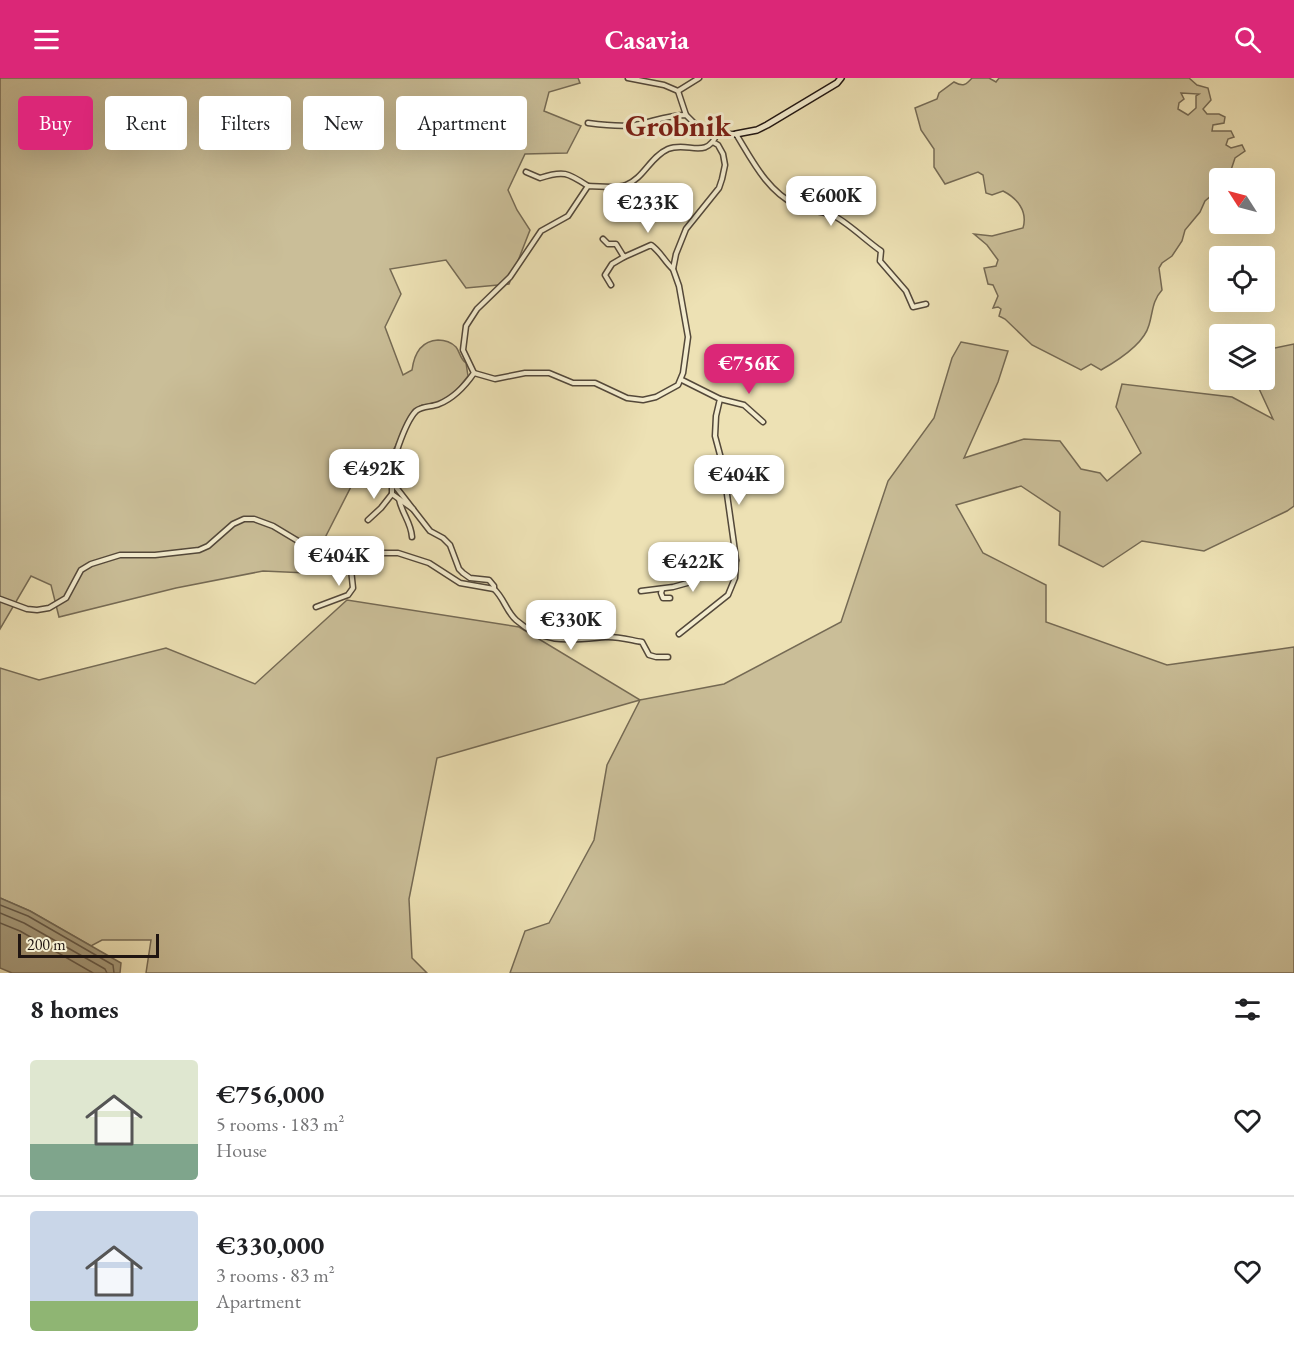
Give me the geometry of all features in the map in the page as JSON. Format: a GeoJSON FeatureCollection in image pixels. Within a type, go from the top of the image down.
{"type":"FeatureCollection","features":[{"type":"Feature","properties":{"kind":"main road"},"geometry":{"type":"LineString","coordinates":[[736,134],[757,130],[767,125],[837,83],[841,78]]}},
{"type":"Feature","properties":{"kind":"street"},"geometry":{"type":"LineString","coordinates":[[628,78],[664,85],[678,91],[686,115],[700,129],[717,134],[736,134],[768,184],[794,205],[837,218],[881,252],[880,261],[906,291],[913,307],[926,304]]}},
{"type":"Feature","properties":{"kind":"street"},"geometry":{"type":"LineString","coordinates":[[678,91],[699,78]]}},
{"type":"Feature","properties":{"kind":"street"},"geometry":{"type":"LineString","coordinates":[[588,123],[635,125],[665,117],[686,115]]}},
{"type":"Feature","properties":{"kind":"street"},"geometry":{"type":"LineString","coordinates":[[526,172],[540,178],[558,172],[567,173],[588,186],[622,186],[636,181],[652,160],[665,151],[675,147],[701,149],[713,142],[717,134]]}},
{"type":"Feature","properties":{"kind":"street"},"geometry":{"type":"LineString","coordinates":[[673,269],[686,229],[719,188],[722,179],[725,165],[723,154],[718,145],[713,142]]}},
{"type":"Feature","properties":{"kind":"street"},"geometry":{"type":"LineString","coordinates":[[474,373],[464,350],[466,326],[477,309],[510,278],[541,231],[568,216],[588,186]]}},
{"type":"Feature","properties":{"kind":"street"},"geometry":{"type":"LineString","coordinates":[[603,238],[608,244],[616,244],[624,257]]}},
{"type":"Feature","properties":{"kind":"street"},"geometry":{"type":"LineString","coordinates":[[474,373],[495,379],[525,373],[549,373],[573,383],[595,383],[627,398],[643,400],[672,390],[682,380],[688,337],[680,286],[673,269],[663,261],[657,248],[651,245],[612,264],[606,275],[611,285]]}},
{"type":"Feature","properties":{"kind":"street"},"geometry":{"type":"LineString","coordinates":[[368,520],[392,494],[390,476],[393,463],[414,414],[423,408],[448,400],[474,373]]}},
{"type":"Feature","properties":{"kind":"street"},"geometry":{"type":"LineString","coordinates":[[682,380],[720,399],[744,405],[763,422]]}},
{"type":"Feature","properties":{"kind":"street"},"geometry":{"type":"LineString","coordinates":[[679,634],[728,595],[734,585],[736,560],[723,466],[715,436],[720,399]]}},
{"type":"Feature","properties":{"kind":"street"},"geometry":{"type":"LineString","coordinates":[[392,482],[430,531],[450,545],[459,569],[471,578],[489,580],[516,620],[538,634],[558,640],[587,640],[605,637],[634,640],[642,642],[649,655],[668,657]]}},
{"type":"Feature","properties":{"kind":"street"},"geometry":{"type":"LineString","coordinates":[[392,494],[415,510]]}},
{"type":"Feature","properties":{"kind":"street"},"geometry":{"type":"LineString","coordinates":[[399,499],[404,515],[411,526],[412,537]]}},
{"type":"Feature","properties":{"kind":"street"},"geometry":{"type":"LineString","coordinates":[[0,599],[27,609],[49,608],[70,594],[81,570],[90,564],[120,555],[155,555],[199,550],[208,546],[233,524],[244,519],[254,519],[273,526],[323,556],[336,561],[384,553],[405,554],[441,569],[460,583],[494,590]]}},
{"type":"Feature","properties":{"kind":"street"},"geometry":{"type":"LineString","coordinates":[[316,607],[348,596],[351,592],[353,588],[350,560]]}},
{"type":"Feature","properties":{"kind":"street"},"geometry":{"type":"LineString","coordinates":[[640,591],[662,590],[691,582],[720,565],[736,560]]}},
{"type":"Feature","properties":{"kind":"street"},"geometry":{"type":"LineString","coordinates":[[662,590],[663,598],[670,598]]}},
{"type":"Feature","properties":{"kind":"shaded area"},"geometry":{"type":"Polygon","coordinates":[[[0,78],[578,78],[580,83],[549,92],[544,111],[581,126],[567,153],[525,154],[508,190],[530,230],[509,284],[466,288],[446,260],[390,269],[401,294],[385,327],[403,375],[412,370],[416,354],[422,346],[438,340],[456,347],[462,360],[466,363],[468,376],[456,391],[439,403],[422,405],[413,410],[380,471],[357,475],[307,573],[263,571],[176,588],[59,617],[51,585],[31,576],[0,629],[0,78]]]}},
{"type":"Feature","properties":{"kind":"shaded area"},"geometry":{"type":"Polygon","coordinates":[[[972,78],[989,78],[996,82],[999,78],[1189,78],[1197,85],[1208,88],[1211,100],[1203,109],[1207,114],[1219,114],[1225,117],[1224,123],[1213,125],[1212,131],[1231,131],[1234,137],[1228,139],[1226,145],[1231,148],[1242,145],[1245,151],[1235,158],[1232,168],[1209,168],[1209,198],[1185,230],[1182,241],[1172,256],[1159,268],[1162,290],[1155,302],[1146,332],[1129,351],[1101,370],[1091,364],[1081,370],[1032,345],[999,316],[1001,309],[993,308],[998,296],[993,285],[988,284],[984,268],[996,266],[998,260],[987,245],[974,234],[992,236],[1023,228],[1023,211],[1013,197],[1003,191],[992,195],[986,193],[983,175],[978,172],[945,184],[934,167],[934,149],[921,130],[915,108],[937,99],[939,93],[954,82],[966,84],[972,78]],[[1181,93],[1184,99],[1179,103],[1178,109],[1188,115],[1196,108],[1196,96],[1199,94],[1181,93]]]}},
{"type":"Feature","properties":{"kind":"shaded area"},"geometry":{"type":"Polygon","coordinates":[[[961,342],[1008,351],[998,382],[964,458],[1024,439],[1060,441],[1081,469],[1100,473],[1107,481],[1141,453],[1116,407],[1122,384],[1232,397],[1273,419],[1260,390],[1275,390],[1275,348],[1294,344],[1294,506],[1204,551],[1142,541],[1103,567],[1059,545],[1060,512],[1021,486],[956,505],[983,553],[1046,585],[1046,622],[1167,665],[1294,647],[1294,973],[510,973],[525,931],[549,923],[594,840],[607,765],[640,700],[724,684],[841,622],[888,481],[934,418],[952,358],[961,342]]]}},
{"type":"Feature","properties":{"kind":"shaded area"},"geometry":{"type":"Polygon","coordinates":[[[347,600],[519,627],[640,700],[437,758],[409,899],[412,958],[427,973],[146,973],[151,940],[102,940],[91,946],[30,911],[0,898],[0,668],[39,680],[166,648],[255,684],[347,600]]]}},
{"type":"Feature","properties":{"kind":"water"},"geometry":{"type":"Polygon","coordinates":[[[0,898],[30,911],[121,963],[120,973],[12,973],[0,968],[0,898]]]}},
{"type":"Feature","properties":{"kind":"district","name":"Grobnik"},"geometry":{"type":"Point","coordinates":[678,126]}}]}
